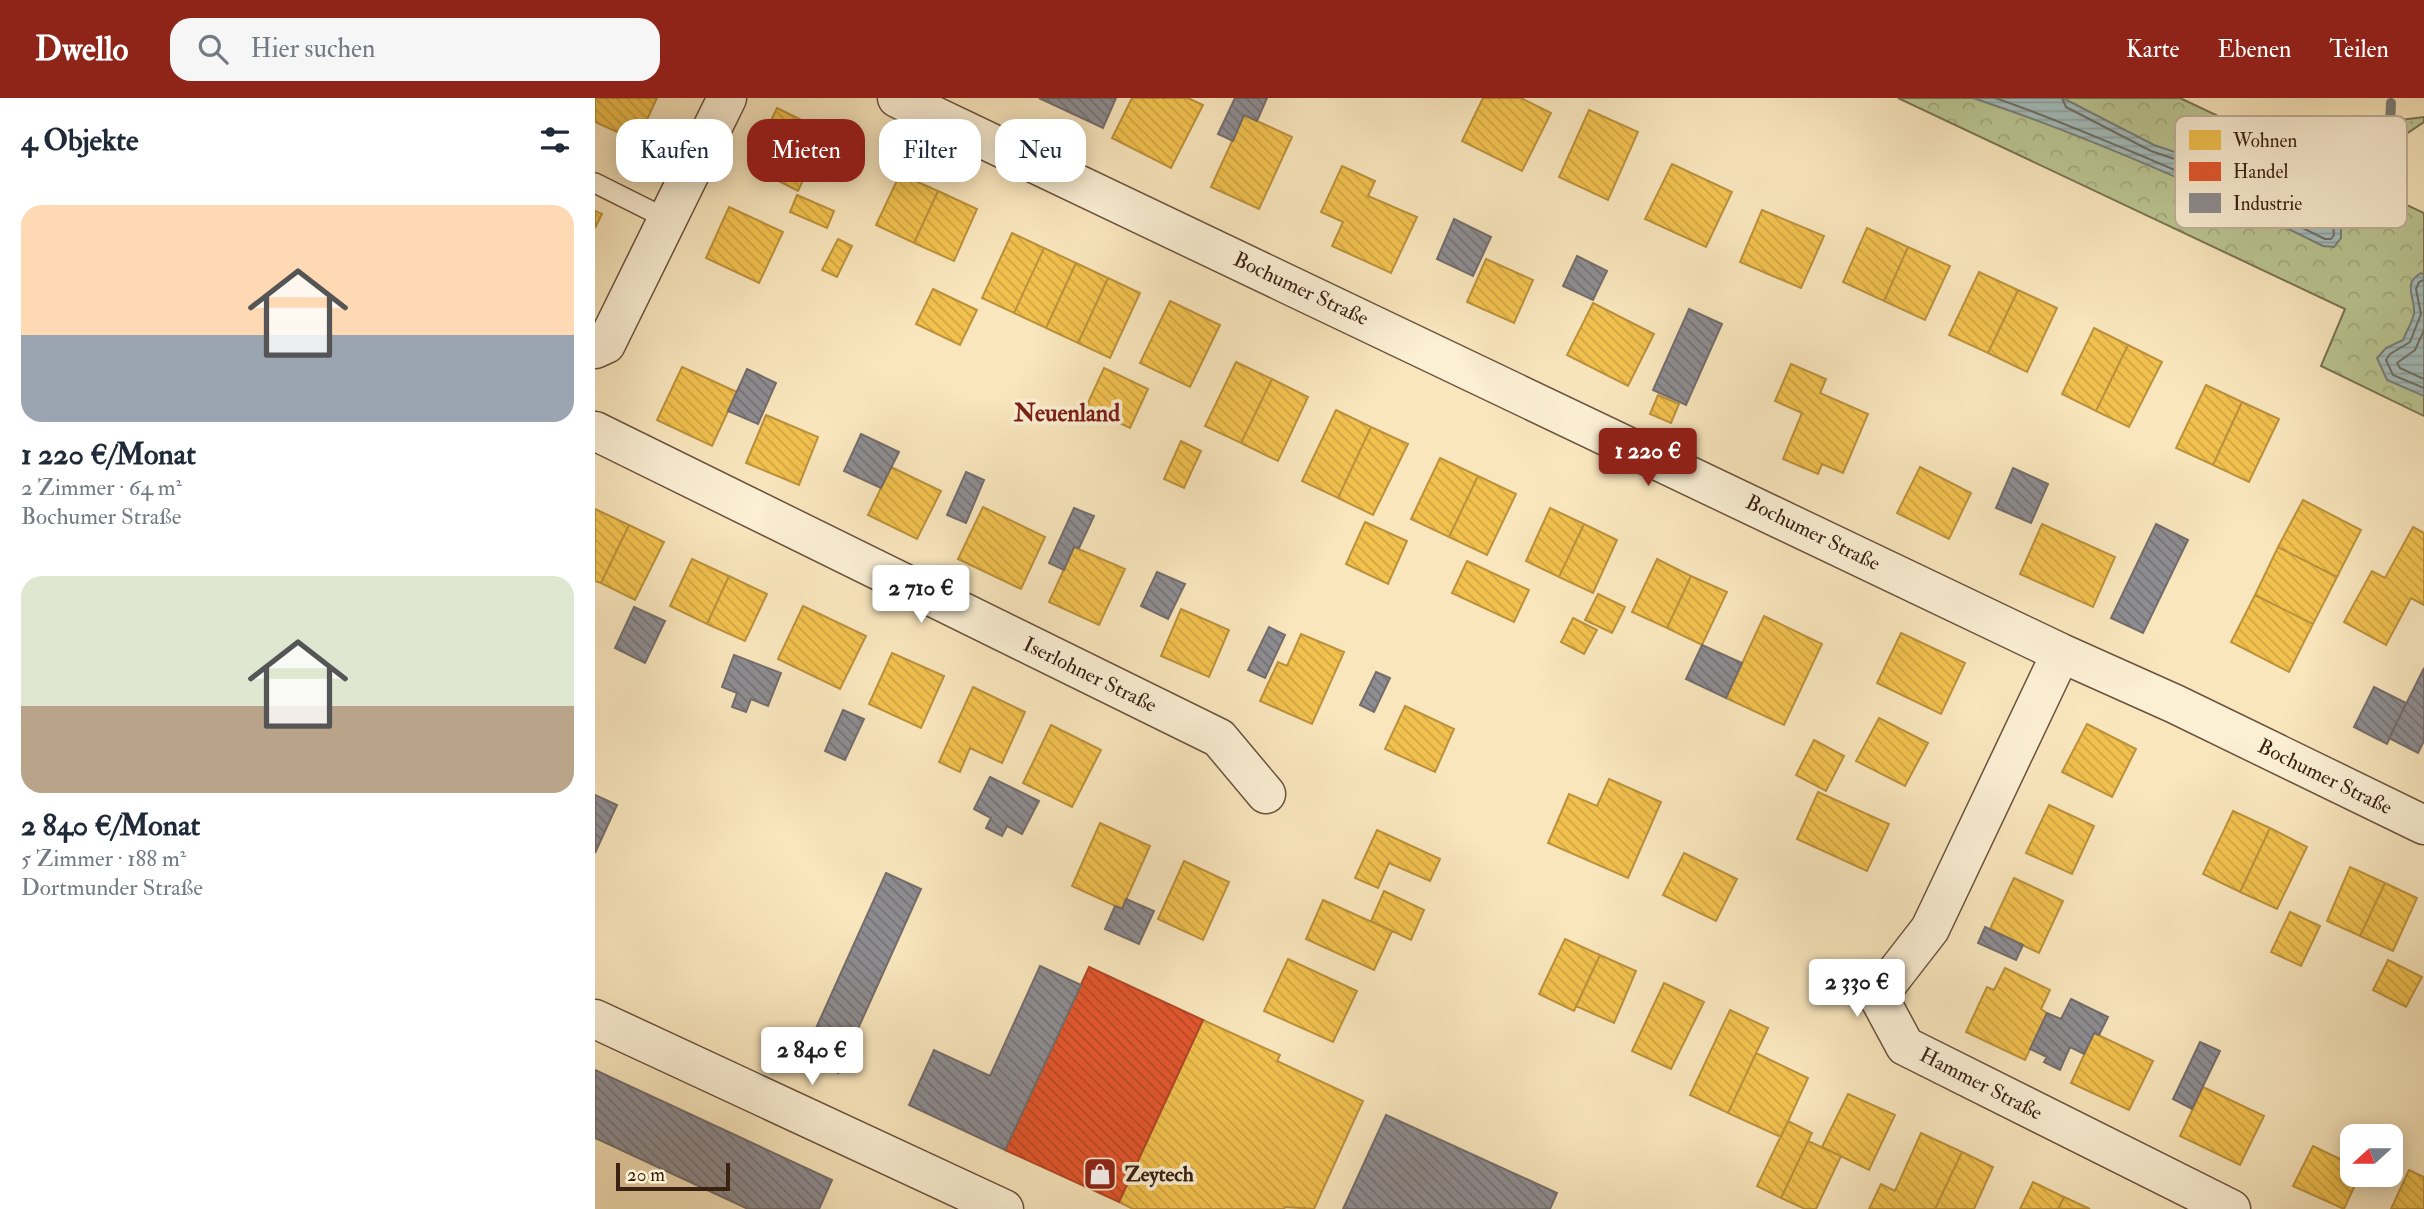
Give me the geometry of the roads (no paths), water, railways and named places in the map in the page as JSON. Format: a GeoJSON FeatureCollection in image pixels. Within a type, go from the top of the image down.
{"type":"FeatureCollection","features":[{"type":"Feature","properties":{"kind":"street"},"geometry":{"type":"LineString","coordinates":[[595,349],[606,344],[727,98]]}},
{"type":"Feature","properties":{"kind":"street","name":"Bochumer Straße"},"geometry":{"type":"LineString","coordinates":[[897,98],[2424,825]]}},
{"type":"Feature","properties":{"kind":"street","name":"Iserlohner Straße"},"geometry":{"type":"LineString","coordinates":[[595,431],[1219,738],[1266,794]]}},
{"type":"Feature","properties":{"kind":"street","name":"Hammer Straße"},"geometry":{"type":"LineString","coordinates":[[2061,653],[1930,929],[1878,996],[1905,1046],[2231,1209]]}},
{"type":"Feature","properties":{"kind":"street"},"geometry":{"type":"LineString","coordinates":[[595,1019],[1005,1209]]}},
{"type":"Feature","properties":{"kind":"lane"},"geometry":{"type":"LineString","coordinates":[[595,183],[667,219]]}},
{"type":"Feature","properties":{"kind":"water"},"geometry":{"type":"Polygon","coordinates":[[[1973,98],[2063,98],[2154,145],[2175,152],[2175,177],[2062,130],[1973,98]]]}},
{"type":"Feature","properties":{"kind":"water"},"geometry":{"type":"Polygon","coordinates":[[[2286,228],[2341,228],[2341,238],[2334,247],[2323,246],[2286,228]]]}},
{"type":"Feature","properties":{"kind":"water"},"geometry":{"type":"Polygon","coordinates":[[[2421,273],[2424,275],[2424,396],[2387,380],[2377,358],[2386,348],[2403,340],[2414,313],[2412,282],[2421,273]]]}},
{"type":"Feature","properties":{"kind":"waterway"},"geometry":{"type":"LineString","coordinates":[[2390,116],[2391,103]]}},
{"type":"Feature","properties":{"kind":"place","name":"Zeytech"},"geometry":{"type":"Point","coordinates":[1100,1174]}},
{"type":"Feature","properties":{"kind":"district","name":"Neuenland"},"geometry":{"type":"Point","coordinates":[1067,413]}}]}
